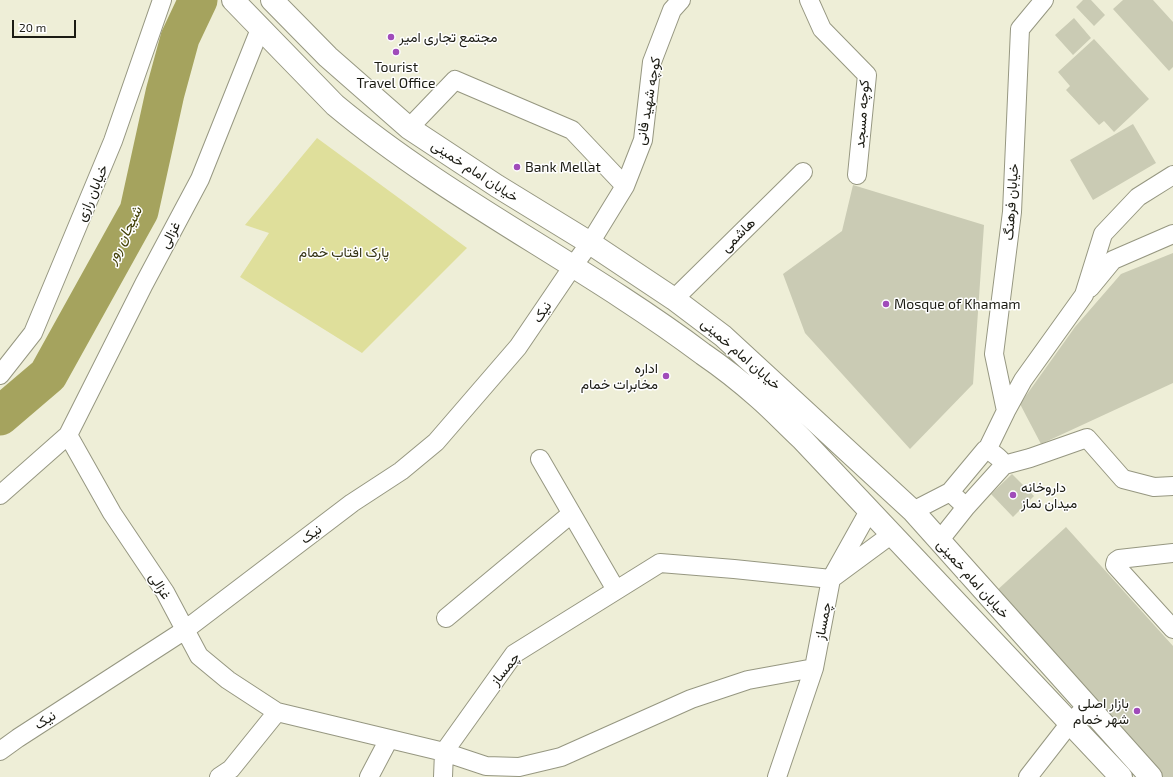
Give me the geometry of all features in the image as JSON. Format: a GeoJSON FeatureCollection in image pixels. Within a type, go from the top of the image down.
{"type":"FeatureCollection","features":[{"type":"Feature","properties":{"kind":"main road","name":"خیابان امام خمینی"},"geometry":{"type":"LineString","coordinates":[[272,0],[328,56],[409,128],[674,299],[723,336],[913,511],[1151,777]]}},
{"type":"Feature","properties":{"kind":"main road","name":"خیابان امام خمینی"},"geometry":{"type":"LineString","coordinates":[[237,5],[335,105],[351,118],[427,174],[573,266],[703,353],[757,396],[802,439],[1121,777]]}},
{"type":"Feature","properties":{"kind":"main road"},"geometry":{"type":"LineString","coordinates":[[917,561],[939,541]]}},
{"type":"Feature","properties":{"kind":"street","name":"خیابان رازی"},"geometry":{"type":"LineString","coordinates":[[0,374],[33,333],[113,141],[162,0]]}},
{"type":"Feature","properties":{"kind":"street","name":"کوچه شهید فانی"},"geometry":{"type":"LineString","coordinates":[[590,244],[625,186],[643,140],[652,62],[672,10],[681,0]]}},
{"type":"Feature","properties":{"kind":"street","name":"کوچه مسجد"},"geometry":{"type":"LineString","coordinates":[[808,0],[822,29],[867,75],[857,175]]}},
{"type":"Feature","properties":{"kind":"street","name":"خیابان فرهنگ"},"geometry":{"type":"LineString","coordinates":[[1006,410],[994,354],[1012,212],[1020,29],[1040,1]]}},
{"type":"Feature","properties":{"kind":"street","name":"غزالی"},"geometry":{"type":"LineString","coordinates":[[0,495],[68,435],[144,284],[200,179],[260,29]]}},
{"type":"Feature","properties":{"kind":"street"},"geometry":{"type":"LineString","coordinates":[[409,128],[455,80],[572,130],[625,186]]}},
{"type":"Feature","properties":{"kind":"street","name":"هاشمی"},"geometry":{"type":"LineString","coordinates":[[674,299],[802,172]]}},
{"type":"Feature","properties":{"kind":"street"},"geometry":{"type":"LineString","coordinates":[[1084,295],[1103,234],[1138,197],[1173,175]]}},
{"type":"Feature","properties":{"kind":"street"},"geometry":{"type":"LineString","coordinates":[[913,511],[950,492],[987,450],[1006,410],[1023,380],[1084,295],[1113,260],[1173,234]]}},
{"type":"Feature","properties":{"kind":"street","name":"نیک"},"geometry":{"type":"LineString","coordinates":[[0,751],[185,630],[352,503],[401,471],[436,442],[518,347],[573,266],[590,244]]}},
{"type":"Feature","properties":{"kind":"street","name":"غزالی"},"geometry":{"type":"LineString","coordinates":[[68,435],[112,513],[165,592],[199,656],[228,680],[277,712]]}},
{"type":"Feature","properties":{"kind":"street"},"geometry":{"type":"LineString","coordinates":[[939,541],[966,507],[1004,465],[1087,438],[1124,479],[1154,487],[1173,486]]}},
{"type":"Feature","properties":{"kind":"street"},"geometry":{"type":"LineString","coordinates":[[987,450],[1002,461],[1004,465]]}},
{"type":"Feature","properties":{"kind":"street"},"geometry":{"type":"LineString","coordinates":[[540,459],[616,590]]}},
{"type":"Feature","properties":{"kind":"street"},"geometry":{"type":"LineString","coordinates":[[950,492],[966,507]]}},
{"type":"Feature","properties":{"kind":"street","name":"چمساز"},"geometry":{"type":"LineString","coordinates":[[777,777],[814,668],[831,579],[869,511]]}},
{"type":"Feature","properties":{"kind":"street"},"geometry":{"type":"LineString","coordinates":[[446,618],[571,514]]}},
{"type":"Feature","properties":{"kind":"street"},"geometry":{"type":"LineString","coordinates":[[831,579],[892,534]]}},
{"type":"Feature","properties":{"kind":"street"},"geometry":{"type":"LineString","coordinates":[[1173,553],[1119,559],[1116,561],[1115,565],[1173,629]]}},
{"type":"Feature","properties":{"kind":"street","name":"چمساز"},"geometry":{"type":"LineString","coordinates":[[444,752],[514,654],[660,563],[831,579]]}},
{"type":"Feature","properties":{"kind":"street"},"geometry":{"type":"LineString","coordinates":[[219,777],[231,769],[277,712],[444,752],[486,766],[519,767],[561,757],[698,696],[748,680],[814,668]]}},
{"type":"Feature","properties":{"kind":"street"},"geometry":{"type":"LineString","coordinates":[[1028,777],[1070,723],[1087,706]]}},
{"type":"Feature","properties":{"kind":"street"},"geometry":{"type":"LineString","coordinates":[[369,777],[390,739]]}},
{"type":"Feature","properties":{"kind":"street"},"geometry":{"type":"LineString","coordinates":[[443,777],[444,752]]}},
{"type":"Feature","properties":{"kind":"green space","name":"پارک افتاب خمام"},"geometry":{"type":"Polygon","coordinates":[[[317,138],[467,248],[362,353],[240,277],[269,233],[245,225],[317,138]]]}},
{"type":"Feature","properties":{"kind":"building"},"geometry":{"type":"Polygon","coordinates":[[[1083,0],[1091,0],[1105,15],[1094,26],[1076,7],[1083,0]]]}},
{"type":"Feature","properties":{"kind":"building"},"geometry":{"type":"Polygon","coordinates":[[[1123,0],[1153,0],[1173,22],[1173,67],[1169,71],[1113,9],[1123,0]]]}},
{"type":"Feature","properties":{"kind":"building"},"geometry":{"type":"Polygon","coordinates":[[[1074,18],[1091,38],[1073,55],[1055,35],[1074,18]]]}},
{"type":"Feature","properties":{"kind":"building"},"geometry":{"type":"Polygon","coordinates":[[[1094,39],[1149,99],[1114,132],[1104,121],[1099,125],[1066,90],[1070,86],[1058,72],[1094,39]]]}},
{"type":"Feature","properties":{"kind":"building"},"geometry":{"type":"Polygon","coordinates":[[[1133,124],[1156,163],[1093,200],[1070,160],[1133,124]]]}},
{"type":"Feature","properties":{"kind":"building","name":"Mosque of Khamam"},"geometry":{"type":"Polygon","coordinates":[[[853,185],[984,225],[973,384],[910,449],[805,333],[783,274],[842,231],[853,185]]]}},
{"type":"Feature","properties":{"kind":"building"},"geometry":{"type":"Polygon","coordinates":[[[1173,253],[1173,383],[1041,444],[1020,404],[1075,327],[1121,274],[1173,253]]]}},
{"type":"Feature","properties":{"kind":"building","name":"داروخانه میدان نماز"},"geometry":{"type":"Polygon","coordinates":[[[1012,474],[1034,496],[1013,517],[991,494],[1012,474]]]}},
{"type":"Feature","properties":{"kind":"building","name":"بازار اصلی شهر خمام"},"geometry":{"type":"Polygon","coordinates":[[[1066,527],[1173,646],[1173,777],[1160,777],[994,593],[1066,527]]]}},
{"type":"Feature","properties":{"kind":"waterway","name":"شیجان رور"},"geometry":{"type":"LineString","coordinates":[[0,416],[48,375],[139,211],[165,93],[180,38],[198,0]]}},
{"type":"Feature","properties":{"kind":"place","name":"مجتمع تجاری امیر"},"geometry":{"type":"Point","coordinates":[391,37]}},
{"type":"Feature","properties":{"kind":"place","name":"Tourist Travel Office"},"geometry":{"type":"Point","coordinates":[396,52]}},
{"type":"Feature","properties":{"kind":"place","name":"Bank Mellat"},"geometry":{"type":"Point","coordinates":[517,167]}},
{"type":"Feature","properties":{"kind":"place","name":"Mosque of Khamam"},"geometry":{"type":"Point","coordinates":[886,304]}},
{"type":"Feature","properties":{"kind":"place","name":"اداره مخابرات خمام"},"geometry":{"type":"Point","coordinates":[666,376]}},
{"type":"Feature","properties":{"kind":"place","name":"داروخانه میدان نماز"},"geometry":{"type":"Point","coordinates":[1013,495]}},
{"type":"Feature","properties":{"kind":"place","name":"بازار اصلی شهر خمام"},"geometry":{"type":"Point","coordinates":[1137,711]}}]}
